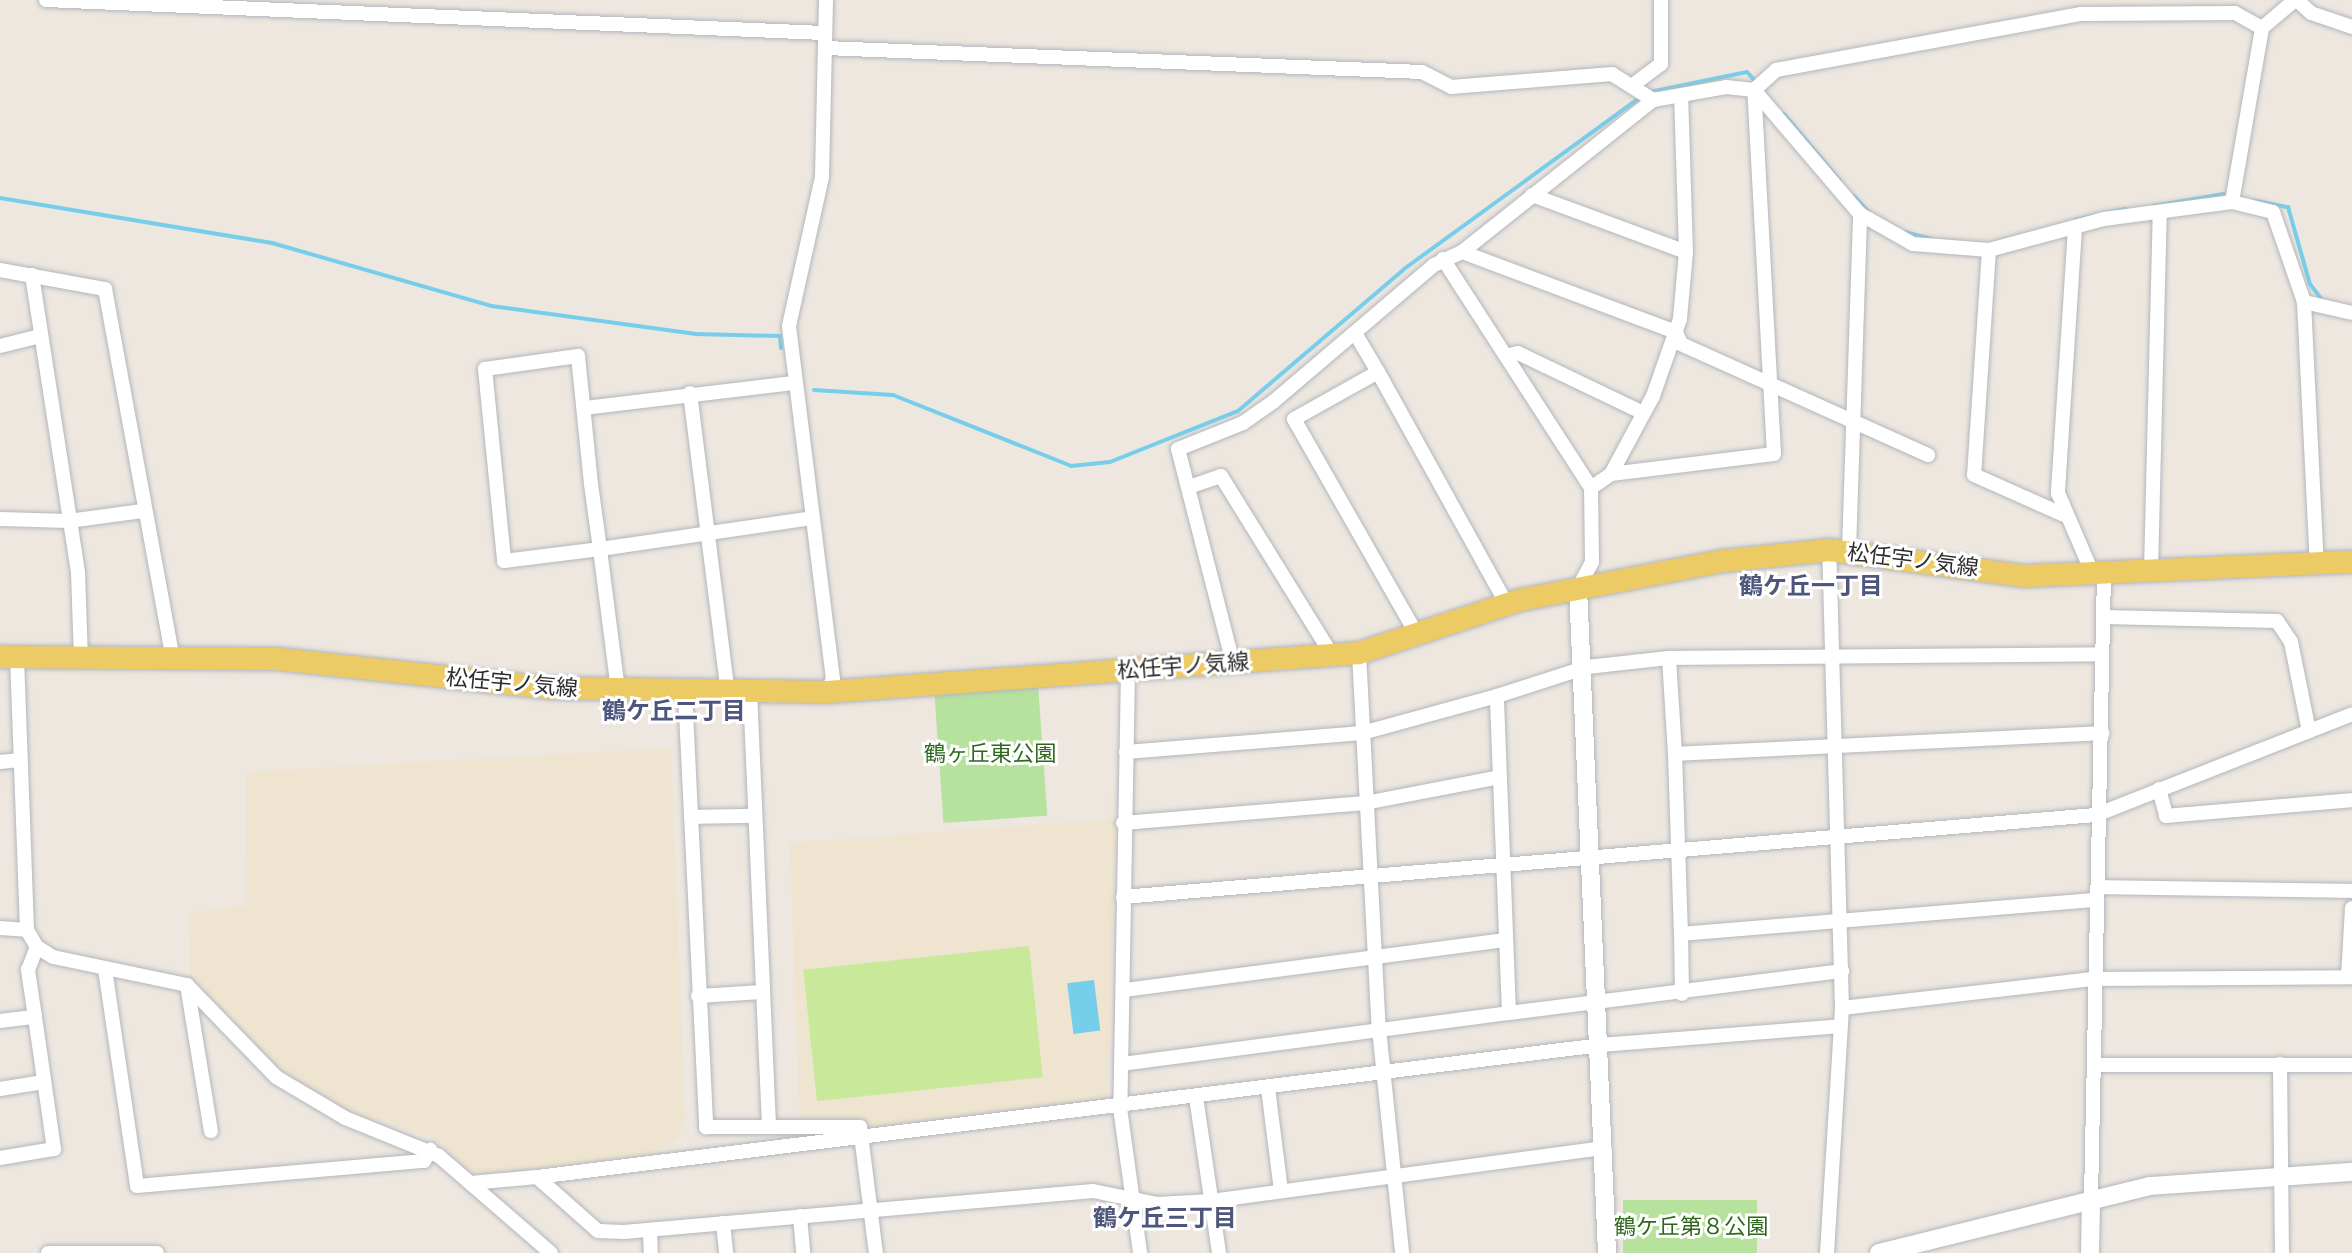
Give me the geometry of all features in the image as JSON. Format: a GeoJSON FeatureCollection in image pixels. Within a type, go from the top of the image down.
{"type":"FeatureCollection","features":[{"type":"Feature","properties":{"kind":"main road","name":"松任宇ノ気線"},"geometry":{"type":"LineString","coordinates":[[8,657],[278,659],[618,690],[827,692],[1359,653],[1506,603],[1578,588],[1839,550],[2025,576],[2352,562]]}},
{"type":"Feature","properties":{"kind":"street"},"geometry":{"type":"LineString","coordinates":[[46,0],[1422,72],[1451,87],[1612,74],[1644,93],[1681,96],[1726,87],[1758,86],[1804,60],[2022,19],[2235,13],[2262,28]]}},
{"type":"Feature","properties":{"kind":"street"},"geometry":{"type":"LineString","coordinates":[[826,0],[822,177],[790,318],[793,383],[833,679],[827,692]]}},
{"type":"Feature","properties":{"kind":"street"},"geometry":{"type":"LineString","coordinates":[[1233,663],[1178,449],[1243,423],[1280,396],[1443,259],[1462,252],[1532,195],[1644,93],[1661,64],[1661,0]]}},
{"type":"Feature","properties":{"kind":"street"},"geometry":{"type":"LineString","coordinates":[[2232,202],[2262,28],[2296,0],[2311,13],[2352,27]]}},
{"type":"Feature","properties":{"kind":"street"},"geometry":{"type":"LineString","coordinates":[[1758,86],[1860,214],[1913,244],[1989,250],[2075,228],[2232,202],[2273,212],[2304,302],[2317,565]]}},
{"type":"Feature","properties":{"kind":"street"},"geometry":{"type":"LineString","coordinates":[[1611,474],[1774,454],[1758,86]]}},
{"type":"Feature","properties":{"kind":"street"},"geometry":{"type":"LineString","coordinates":[[1591,488],[1611,474],[1643,413],[1676,332],[1686,252],[1681,96]]}},
{"type":"Feature","properties":{"kind":"street"},"geometry":{"type":"LineString","coordinates":[[1532,195],[1686,252]]}},
{"type":"Feature","properties":{"kind":"street"},"geometry":{"type":"LineString","coordinates":[[2151,571],[2160,213]]}},
{"type":"Feature","properties":{"kind":"street"},"geometry":{"type":"LineString","coordinates":[[1827,1253],[1842,1008],[1834,652],[1839,550],[1851,420],[1860,214]]}},
{"type":"Feature","properties":{"kind":"street"},"geometry":{"type":"LineString","coordinates":[[2075,228],[2061,364],[2058,493],[2064,515],[2098,571],[2104,617],[2102,733],[2096,815],[2090,1253]]}},
{"type":"Feature","properties":{"kind":"street"},"geometry":{"type":"LineString","coordinates":[[1989,250],[1974,475],[2064,515]]}},
{"type":"Feature","properties":{"kind":"street"},"geometry":{"type":"LineString","coordinates":[[1462,252],[1676,332],[1681,344],[1928,455]]}},
{"type":"Feature","properties":{"kind":"street"},"geometry":{"type":"LineString","coordinates":[[1443,259],[1591,488],[1592,562],[1578,588],[1587,667],[1592,859],[1601,1004],[1607,1253]]}},
{"type":"Feature","properties":{"kind":"street"},"geometry":{"type":"LineString","coordinates":[[0,270],[105,289],[142,511],[173,658]]}},
{"type":"Feature","properties":{"kind":"street"},"geometry":{"type":"LineString","coordinates":[[32,275],[37,337],[69,521],[81,657]]}},
{"type":"Feature","properties":{"kind":"street"},"geometry":{"type":"LineString","coordinates":[[2304,302],[2352,313]]}},
{"type":"Feature","properties":{"kind":"street"},"geometry":{"type":"LineString","coordinates":[[1355,333],[1506,603]]}},
{"type":"Feature","properties":{"kind":"street"},"geometry":{"type":"LineString","coordinates":[[0,346],[37,337]]}},
{"type":"Feature","properties":{"kind":"street"},"geometry":{"type":"LineString","coordinates":[[1506,356],[1518,353],[1643,413]]}},
{"type":"Feature","properties":{"kind":"street"},"geometry":{"type":"LineString","coordinates":[[618,690],[600,549],[578,356],[485,369],[504,561],[600,549],[812,518]]}},
{"type":"Feature","properties":{"kind":"street"},"geometry":{"type":"LineString","coordinates":[[1294,419],[1378,372]]}},
{"type":"Feature","properties":{"kind":"street"},"geometry":{"type":"LineString","coordinates":[[584,408],[793,383]]}},
{"type":"Feature","properties":{"kind":"street"},"geometry":{"type":"LineString","coordinates":[[690,393],[709,533],[739,692],[751,816],[769,1126]]}},
{"type":"Feature","properties":{"kind":"street"},"geometry":{"type":"LineString","coordinates":[[1280,396],[1416,633]]}},
{"type":"Feature","properties":{"kind":"street"},"geometry":{"type":"LineString","coordinates":[[1189,487],[1221,476],[1332,655]]}},
{"type":"Feature","properties":{"kind":"street"},"geometry":{"type":"LineString","coordinates":[[0,519],[69,521],[142,511]]}},
{"type":"Feature","properties":{"kind":"street"},"geometry":{"type":"LineString","coordinates":[[2104,617],[2277,621],[2291,642],[2309,731]]}},
{"type":"Feature","properties":{"kind":"street"},"geometry":{"type":"LineString","coordinates":[[1126,752],[1362,733],[1497,696],[1587,667],[1669,658],[1834,652],[2102,654]]}},
{"type":"Feature","properties":{"kind":"street"},"geometry":{"type":"LineString","coordinates":[[1359,653],[1379,1029],[1402,1253]]}},
{"type":"Feature","properties":{"kind":"street"},"geometry":{"type":"LineString","coordinates":[[8,657],[19,760],[27,930],[37,947],[105,969],[187,985],[276,1077],[345,1118],[430,1150],[551,1253]]}},
{"type":"Feature","properties":{"kind":"street"},"geometry":{"type":"LineString","coordinates":[[1669,658],[1682,994]]}},
{"type":"Feature","properties":{"kind":"street"},"geometry":{"type":"LineString","coordinates":[[1128,670],[1123,823],[1125,990],[1120,1108],[1128,1200],[1140,1253]]}},
{"type":"Feature","properties":{"kind":"street"},"geometry":{"type":"LineString","coordinates":[[685,692],[706,1127],[860,1127],[876,1253]]}},
{"type":"Feature","properties":{"kind":"street"},"geometry":{"type":"LineString","coordinates":[[1497,696],[1509,1013]]}},
{"type":"Feature","properties":{"kind":"street"},"geometry":{"type":"LineString","coordinates":[[1123,897],[2096,815],[2352,714]]}},
{"type":"Feature","properties":{"kind":"street"},"geometry":{"type":"LineString","coordinates":[[1675,754],[2102,733]]}},
{"type":"Feature","properties":{"kind":"street"},"geometry":{"type":"LineString","coordinates":[[0,762],[19,760]]}},
{"type":"Feature","properties":{"kind":"street"},"geometry":{"type":"LineString","coordinates":[[1123,823],[1365,803],[1500,777]]}},
{"type":"Feature","properties":{"kind":"street"},"geometry":{"type":"LineString","coordinates":[[2159,789],[2166,816],[2352,800]]}},
{"type":"Feature","properties":{"kind":"street"},"geometry":{"type":"LineString","coordinates":[[691,817],[751,816]]}},
{"type":"Feature","properties":{"kind":"street"},"geometry":{"type":"LineString","coordinates":[[1681,934],[2097,894],[2352,891]]}},
{"type":"Feature","properties":{"kind":"street"},"geometry":{"type":"LineString","coordinates":[[1842,1008],[2094,979],[2350,977],[2352,908]]}},
{"type":"Feature","properties":{"kind":"street"},"geometry":{"type":"LineString","coordinates":[[0,928],[27,930]]}},
{"type":"Feature","properties":{"kind":"street"},"geometry":{"type":"LineString","coordinates":[[1125,990],[1506,940]]}},
{"type":"Feature","properties":{"kind":"street"},"geometry":{"type":"LineString","coordinates":[[0,1158],[54,1149],[28,970],[37,947]]}},
{"type":"Feature","properties":{"kind":"street"},"geometry":{"type":"LineString","coordinates":[[105,969],[137,1186],[424,1161],[430,1150]]}},
{"type":"Feature","properties":{"kind":"street"},"geometry":{"type":"LineString","coordinates":[[1122,1064],[1842,971]]}},
{"type":"Feature","properties":{"kind":"street"},"geometry":{"type":"LineString","coordinates":[[187,985],[211,1131]]}},
{"type":"Feature","properties":{"kind":"street"},"geometry":{"type":"LineString","coordinates":[[698,996],[763,992]]}},
{"type":"Feature","properties":{"kind":"street"},"geometry":{"type":"LineString","coordinates":[[0,1021],[35,1017]]}},
{"type":"Feature","properties":{"kind":"street"},"geometry":{"type":"LineString","coordinates":[[471,1183],[862,1141],[1601,1045],[1840,1026]]}},
{"type":"Feature","properties":{"kind":"street"},"geometry":{"type":"LineString","coordinates":[[2280,1064],[2282,1253]]}},
{"type":"Feature","properties":{"kind":"street"},"geometry":{"type":"LineString","coordinates":[[2094,1065],[2352,1065]]}},
{"type":"Feature","properties":{"kind":"street"},"geometry":{"type":"LineString","coordinates":[[0,1089],[43,1082]]}},
{"type":"Feature","properties":{"kind":"street"},"geometry":{"type":"LineString","coordinates":[[1268,1088],[1281,1191]]}},
{"type":"Feature","properties":{"kind":"street"},"geometry":{"type":"LineString","coordinates":[[1196,1097],[1219,1253]]}},
{"type":"Feature","properties":{"kind":"street"},"geometry":{"type":"LineString","coordinates":[[537,1177],[598,1231],[650,1230],[1093,1191],[1128,1200],[1211,1201],[1604,1148]]}},
{"type":"Feature","properties":{"kind":"street"},"geometry":{"type":"LineString","coordinates":[[1887,1252],[2091,1199],[2281,1173],[2352,1172]]}},
{"type":"Feature","properties":{"kind":"street"},"geometry":{"type":"LineString","coordinates":[[800,1216],[803,1253]]}},
{"type":"Feature","properties":{"kind":"street"},"geometry":{"type":"LineString","coordinates":[[723,1223],[726,1253]]}},
{"type":"Feature","properties":{"kind":"street"},"geometry":{"type":"LineString","coordinates":[[650,1230],[651,1253]]}},
{"type":"Feature","properties":{"kind":"street"},"geometry":{"type":"LineString","coordinates":[[48,1253],[157,1253]]}},
{"type":"Feature","properties":{"kind":"shaded area"},"geometry":{"type":"Polygon","coordinates":[[[671,748],[685,1123],[676,1141],[644,1157],[486,1174],[467,1169],[430,1136],[344,1111],[275,1075],[190,985],[189,913],[245,906],[246,772],[671,748]]]}},
{"type":"Feature","properties":{"kind":"shaded area"},"geometry":{"type":"Polygon","coordinates":[[[1116,819],[1107,1101],[854,1133],[800,1129],[790,843],[1116,819]]]}},
{"type":"Feature","properties":{"kind":"green space","name":"鶴ヶ丘東公園"},"geometry":{"type":"Polygon","coordinates":[[[1038,684],[1047,816],[943,823],[934,691],[1038,684]]]}},
{"type":"Feature","properties":{"kind":"green space"},"geometry":{"type":"Polygon","coordinates":[[[1029,946],[1043,1077],[817,1101],[803,970],[1029,946]]]}},
{"type":"Feature","properties":{"kind":"green space","name":"鶴ケ丘第８公園"},"geometry":{"type":"Polygon","coordinates":[[[1623,1200],[1757,1200],[1757,1253],[1623,1253],[1623,1200]]]}},
{"type":"Feature","properties":{"kind":"water"},"geometry":{"type":"Polygon","coordinates":[[[1094,980],[1100,1031],[1073,1034],[1067,983],[1094,980]]]}},
{"type":"Feature","properties":{"kind":"waterway"},"geometry":{"type":"LineString","coordinates":[[1650,92],[1747,72],[1757,83]]}},
{"type":"Feature","properties":{"kind":"waterway"},"geometry":{"type":"LineString","coordinates":[[814,390],[893,395],[1071,466],[1110,462],[1238,411],[1404,269],[1639,98]]}},
{"type":"Feature","properties":{"kind":"waterway"},"geometry":{"type":"LineString","coordinates":[[1784,114],[1840,181]]}},
{"type":"Feature","properties":{"kind":"waterway"},"geometry":{"type":"LineString","coordinates":[[2154,206],[2224,194]]}},
{"type":"Feature","properties":{"kind":"waterway"},"geometry":{"type":"LineString","coordinates":[[1854,196],[1870,213]]}},
{"type":"Feature","properties":{"kind":"waterway"},"geometry":{"type":"LineString","coordinates":[[0,198],[272,243],[491,306],[696,334],[780,336],[781,348]]}},
{"type":"Feature","properties":{"kind":"waterway"},"geometry":{"type":"LineString","coordinates":[[2256,201],[2288,207],[2310,284],[2323,301]]}},
{"type":"Feature","properties":{"kind":"waterway"},"geometry":{"type":"LineString","coordinates":[[2076,220],[2126,209]]}},
{"type":"Feature","properties":{"kind":"waterway"},"geometry":{"type":"LineString","coordinates":[[1905,232],[1931,239]]}},
{"type":"Feature","properties":{"kind":"district","name":"鶴ケ丘一丁目"},"geometry":{"type":"Point","coordinates":[1811,586]}},
{"type":"Feature","properties":{"kind":"district","name":"鶴ケ丘二丁目"},"geometry":{"type":"Point","coordinates":[674,711]}},
{"type":"Feature","properties":{"kind":"district","name":"鶴ケ丘三丁目"},"geometry":{"type":"Point","coordinates":[1165,1218]}}]}
